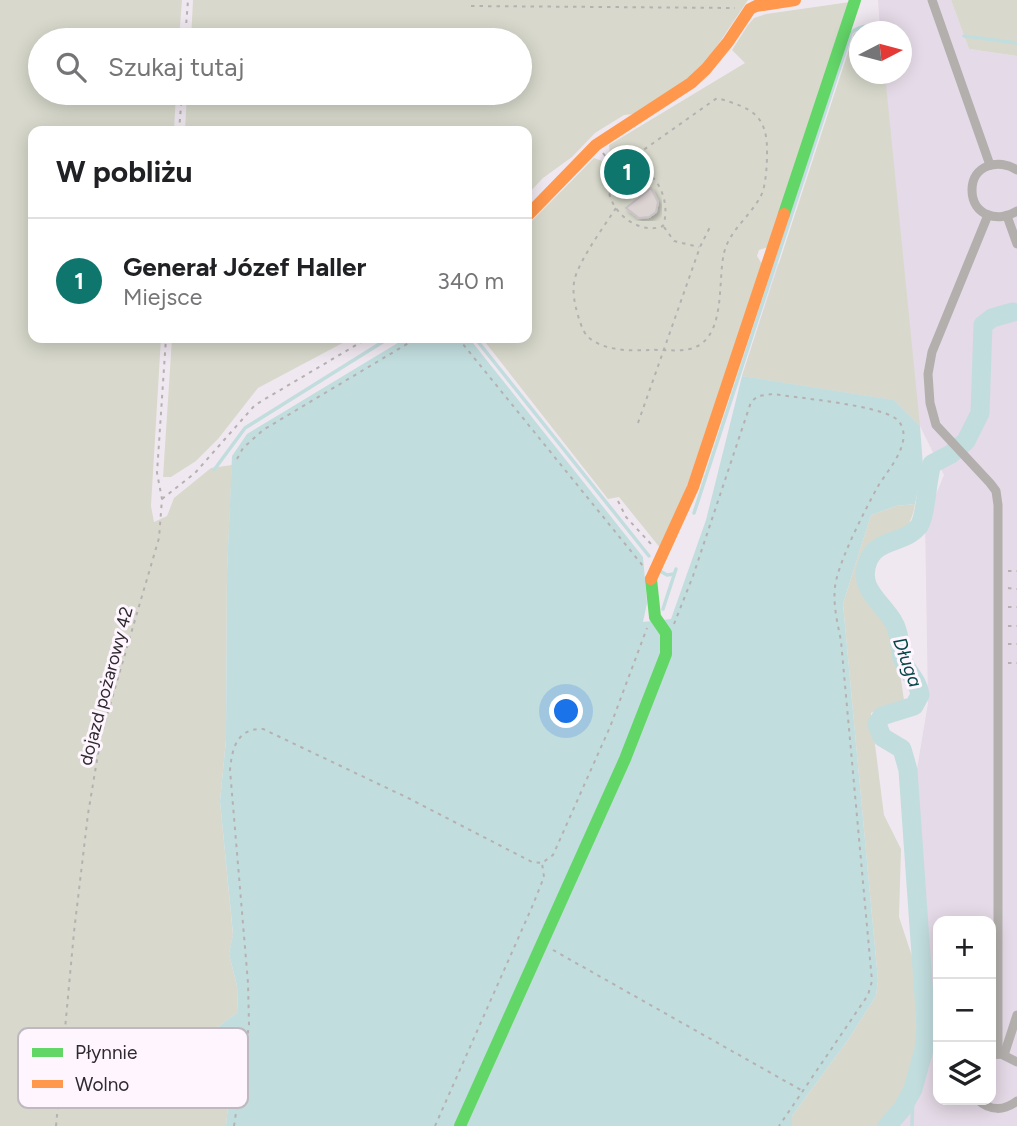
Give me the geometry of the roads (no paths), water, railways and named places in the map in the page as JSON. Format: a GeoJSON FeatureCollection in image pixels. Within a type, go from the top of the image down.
{"type":"FeatureCollection","features":[{"type":"Feature","properties":{"kind":"street"},"geometry":{"type":"LineString","coordinates":[[532,211],[596,145],[691,83],[728,42],[750,9],[794,0]]}},
{"type":"Feature","properties":{"kind":"street"},"geometry":{"type":"LineString","coordinates":[[460,1126],[630,748],[666,654],[667,633],[653,611],[651,575],[692,487],[855,0]]}},
{"type":"Feature","properties":{"kind":"street"},"geometry":{"type":"LineString","coordinates":[[932,0],[990,165]]}},
{"type":"Feature","properties":{"kind":"street"},"geometry":{"type":"LineString","coordinates":[[1017,170],[1002,163],[990,165],[978,173],[972,190],[977,207],[989,215],[1001,218],[1014,214],[1017,244]]}},
{"type":"Feature","properties":{"kind":"street"},"geometry":{"type":"LineString","coordinates":[[989,215],[929,364],[932,416],[946,438],[996,491],[998,505],[1004,1057]]}},
{"type":"Feature","properties":{"kind":"street"},"geometry":{"type":"LineString","coordinates":[[1004,1057],[1017,1015]]}},
{"type":"Feature","properties":{"kind":"street"},"geometry":{"type":"LineString","coordinates":[[1004,1057],[1017,1048]]}},
{"type":"Feature","properties":{"kind":"street"},"geometry":{"type":"LineString","coordinates":[[986,1105],[1000,1109],[1017,1101]]}},
{"type":"Feature","properties":{"kind":"waterway"},"geometry":{"type":"LineString","coordinates":[[964,36],[1017,43]]}},
{"type":"Feature","properties":{"kind":"waterway"},"geometry":{"type":"LineString","coordinates":[[694,513],[849,39]]}},
{"type":"Feature","properties":{"kind":"waterway","name":"Długa"},"geometry":{"type":"LineString","coordinates":[[887,1126],[902,1109],[913,1089],[924,1049],[926,1026],[908,770],[902,749],[882,737],[877,724],[882,716],[914,706],[920,695],[917,684],[902,658],[895,625],[868,587],[865,571],[868,561],[878,548],[906,536],[919,526],[932,464],[951,454],[966,441],[980,413],[983,325],[992,318],[1013,312]]}},
{"type":"Feature","properties":{"kind":"waterway"},"geometry":{"type":"LineString","coordinates":[[214,470],[245,428],[381,343]]}},
{"type":"Feature","properties":{"kind":"waterway"},"geometry":{"type":"LineString","coordinates":[[479,343],[649,556]]}},
{"type":"Feature","properties":{"kind":"waterway"},"geometry":{"type":"LineString","coordinates":[[663,609],[676,569]]}},
{"type":"Feature","properties":{"kind":"waterway"},"geometry":{"type":"LineString","coordinates":[[660,571],[667,575],[674,574]]}},
{"type":"Feature","properties":{"kind":"waterway"},"geometry":{"type":"LineString","coordinates":[[912,1126],[913,1089]]}},
{"type":"Feature","properties":{"kind":"place","name":"Generał Józef Haller"},"geometry":{"type":"Point","coordinates":[627,172]}}]}
